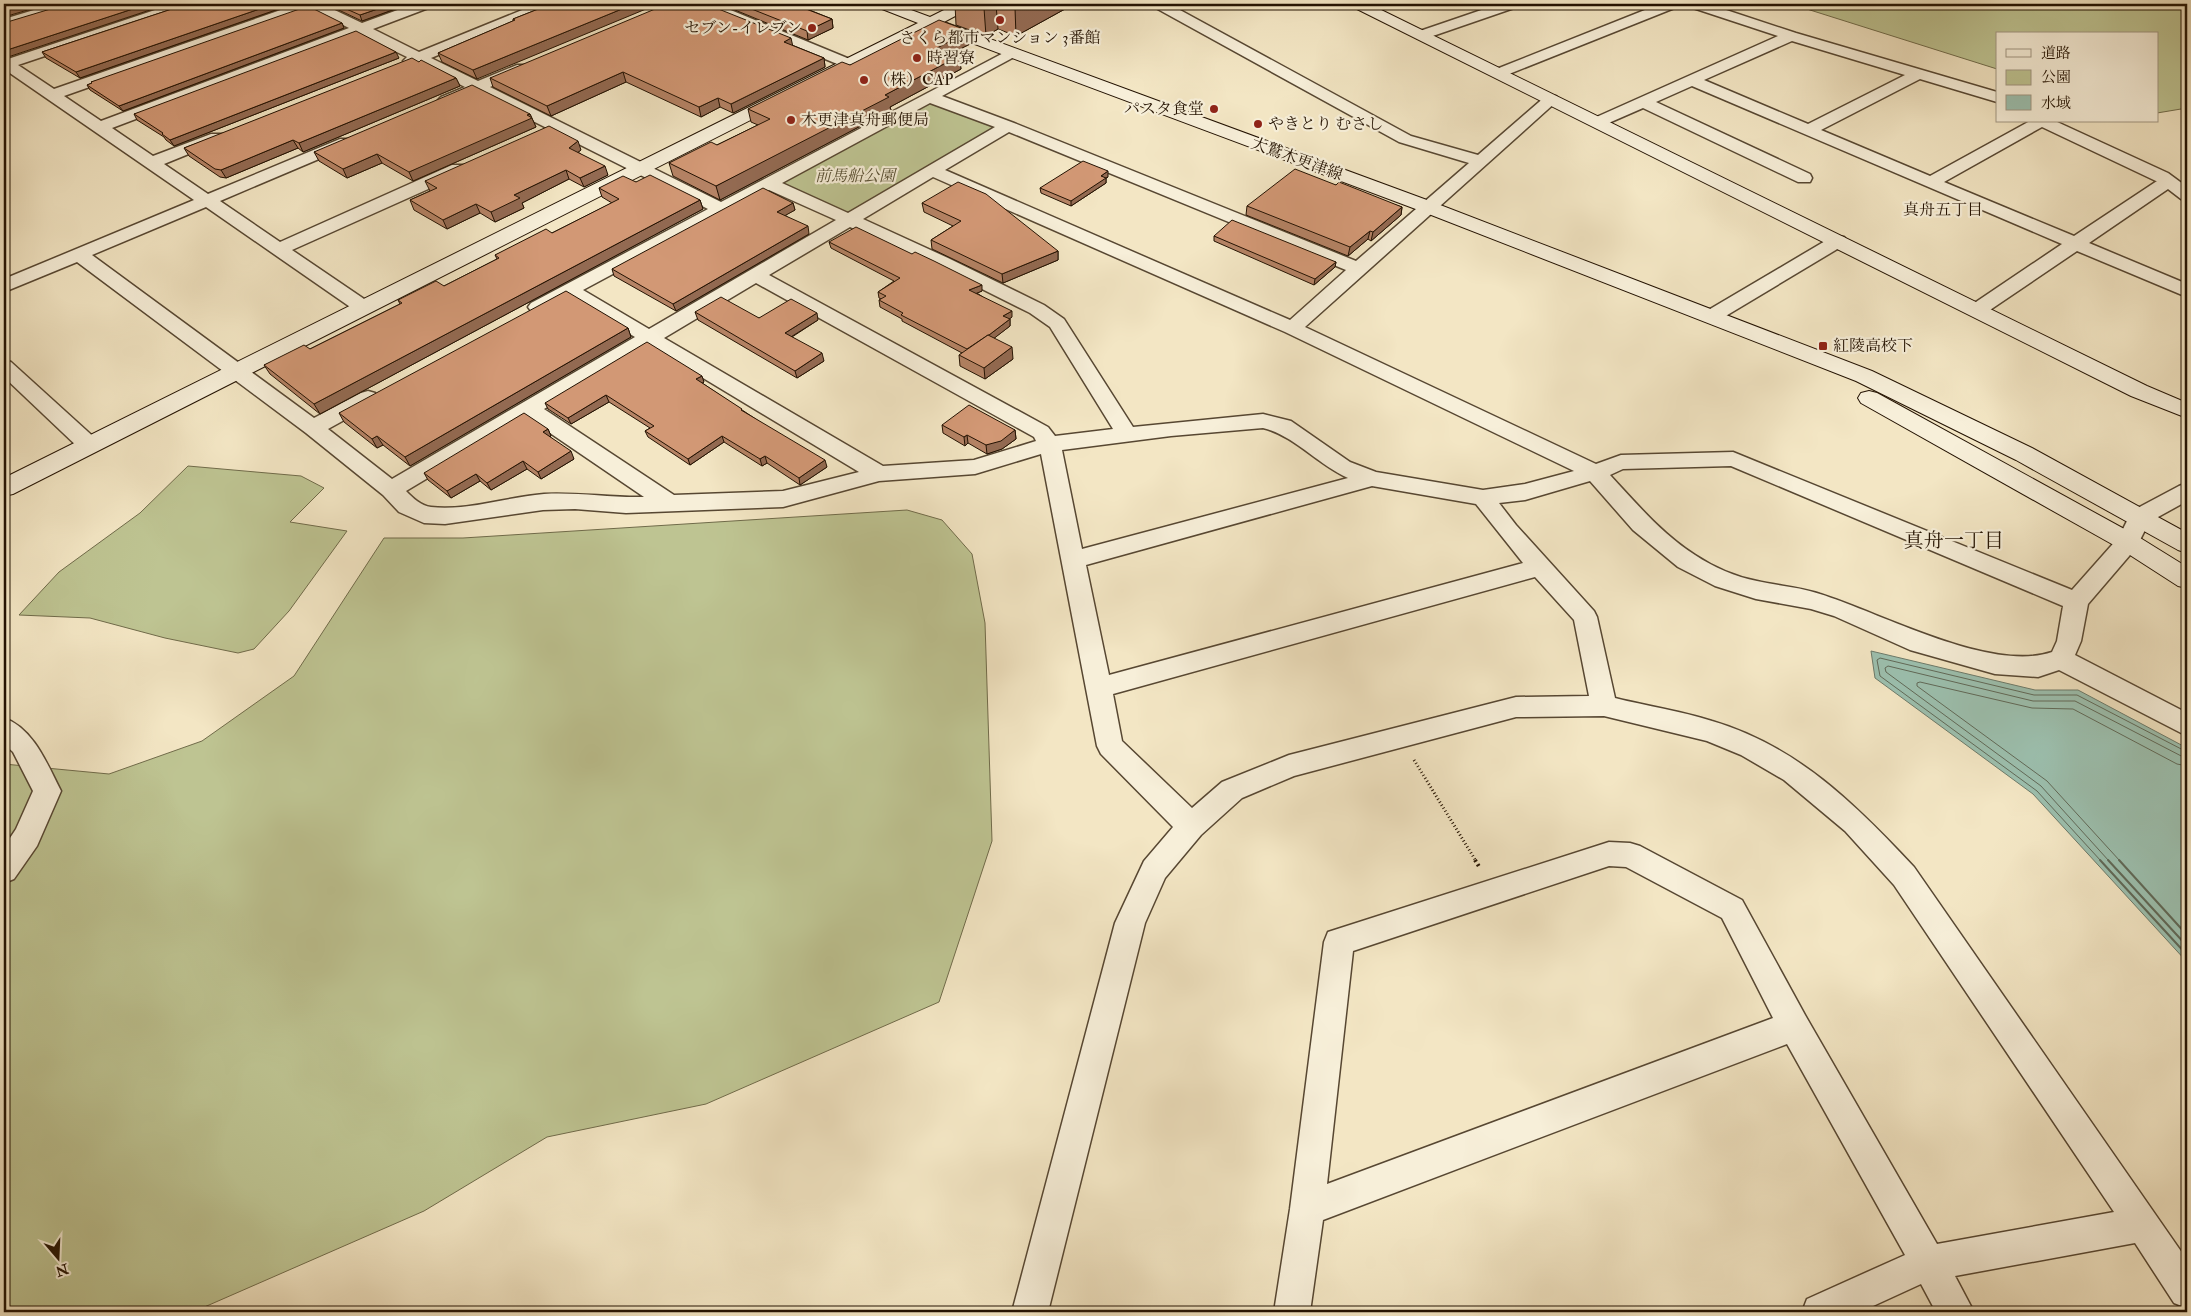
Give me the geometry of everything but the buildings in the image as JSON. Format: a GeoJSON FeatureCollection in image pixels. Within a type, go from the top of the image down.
{"type":"FeatureCollection","features":[{"type":"Feature","properties":{"kind":"street"},"geometry":{"type":"LineString","coordinates":[[4,24],[67,4]]}},
{"type":"Feature","properties":{"kind":"street"},"geometry":{"type":"LineString","coordinates":[[5,64],[186,4]]}},
{"type":"Feature","properties":{"kind":"street"},"geometry":{"type":"LineString","coordinates":[[52,95],[312,4],[721,209]]}},
{"type":"Feature","properties":{"kind":"street"},"geometry":{"type":"LineString","coordinates":[[100,127],[426,4]]}},
{"type":"Feature","properties":{"kind":"street"},"geometry":{"type":"LineString","coordinates":[[392,68],[549,4]]}},
{"type":"Feature","properties":{"kind":"street"},"geometry":{"type":"LineString","coordinates":[[704,4],[847,63]]}},
{"type":"Feature","properties":{"kind":"street","name":"大鷲木更津線"},"geometry":{"type":"LineString","coordinates":[[882,4],[1428,207],[1712,316]]}},
{"type":"Feature","properties":{"kind":"street"},"geometry":{"type":"LineString","coordinates":[[4,488],[967,4]]}},
{"type":"Feature","properties":{"kind":"street"},"geometry":{"type":"LineString","coordinates":[[1159,4],[1405,139],[1480,161]]}},
{"type":"Feature","properties":{"kind":"street"},"geometry":{"type":"LineString","coordinates":[[1358,4],[2139,392],[2187,411]]}},
{"type":"Feature","properties":{"kind":"street"},"geometry":{"type":"LineString","coordinates":[[1422,35],[1512,4]]}},
{"type":"Feature","properties":{"kind":"street"},"geometry":{"type":"LineString","coordinates":[[1499,73],[1672,4]]}},
{"type":"Feature","properties":{"kind":"street"},"geometry":{"type":"LineString","coordinates":[[1696,4],[1791,36],[1996,97]]}},
{"type":"Feature","properties":{"kind":"street"},"geometry":{"type":"LineString","coordinates":[[1598,122],[1791,36]]}},
{"type":"Feature","properties":{"kind":"street"},"geometry":{"type":"LineString","coordinates":[[519,317],[1011,53]]}},
{"type":"Feature","properties":{"kind":"street"},"geometry":{"type":"LineString","coordinates":[[432,106],[540,60]]}},
{"type":"Feature","properties":{"kind":"street"},"geometry":{"type":"LineString","coordinates":[[5,64],[363,307]]}},
{"type":"Feature","properties":{"kind":"street"},"geometry":{"type":"LineString","coordinates":[[1808,130],[1918,74]]}},
{"type":"Feature","properties":{"kind":"street"},"geometry":{"type":"LineString","coordinates":[[1692,80],[2187,291]]}},
{"type":"Feature","properties":{"kind":"street"},"geometry":{"type":"LineString","coordinates":[[929,97],[1008,126],[1358,269]]}},
{"type":"Feature","properties":{"kind":"street"},"geometry":{"type":"LineString","coordinates":[[1292,328],[1551,99]]}},
{"type":"Feature","properties":{"kind":"street"},"geometry":{"type":"LineString","coordinates":[[1643,102],[1804,178]]}},
{"type":"Feature","properties":{"kind":"street"},"geometry":{"type":"LineString","coordinates":[[1931,182],[2040,122]]}},
{"type":"Feature","properties":{"kind":"street"},"geometry":{"type":"LineString","coordinates":[[2044,122],[2165,179],[2187,195]]}},
{"type":"Feature","properties":{"kind":"street"},"geometry":{"type":"LineString","coordinates":[[538,134],[556,126]]}},
{"type":"Feature","properties":{"kind":"street"},"geometry":{"type":"LineString","coordinates":[[390,490],[1008,126]]}},
{"type":"Feature","properties":{"kind":"street"},"geometry":{"type":"LineString","coordinates":[[151,163],[234,130]]}},
{"type":"Feature","properties":{"kind":"street"},"geometry":{"type":"LineString","coordinates":[[4,286],[360,136]]}},
{"type":"Feature","properties":{"kind":"street"},"geometry":{"type":"LineString","coordinates":[[279,249],[476,162]]}},
{"type":"Feature","properties":{"kind":"street"},"geometry":{"type":"LineString","coordinates":[[932,171],[1292,328],[1595,472],[1641,524],[1686,561],[1723,580],[1756,590],[1812,600],[1843,610],[1919,643],[1995,664],[2038,667],[2061,659],[2187,725]]}},
{"type":"Feature","properties":{"kind":"street"},"geometry":{"type":"LineString","coordinates":[[1977,310],[2075,244],[2165,179],[2187,173]]}},
{"type":"Feature","properties":{"kind":"street"},"geometry":{"type":"LineString","coordinates":[[768,183],[942,262],[1037,309],[1057,323],[1127,434]]}},
{"type":"Feature","properties":{"kind":"street"},"geometry":{"type":"LineString","coordinates":[[1712,316],[1838,241]]}},
{"type":"Feature","properties":{"kind":"street"},"geometry":{"type":"LineString","coordinates":[[80,255],[313,428],[407,506],[424,514],[445,516],[543,502],[576,501],[626,505],[783,499],[879,474],[975,468],[1050,444],[1127,434],[1263,421],[1284,426],[1342,467],[1372,479],[1483,498],[1525,492],[1595,472],[1621,462],[1733,459],[2076,601]]}},
{"type":"Feature","properties":{"kind":"street"},"geometry":{"type":"LineString","coordinates":[[756,275],[1041,432],[1050,444],[1110,746],[1191,826]]}},
{"type":"Feature","properties":{"kind":"street"},"geometry":{"type":"LineString","coordinates":[[570,290],[879,474]]}},
{"type":"Feature","properties":{"kind":"street"},"geometry":{"type":"LineString","coordinates":[[1712,316],[1864,376],[2024,454],[2140,516],[2187,544]]}},
{"type":"Feature","properties":{"kind":"street"},"geometry":{"type":"LineString","coordinates":[[1712,316],[1884,406],[2128,542],[2187,579]]}},
{"type":"Feature","properties":{"kind":"street"},"geometry":{"type":"LineString","coordinates":[[6,371],[89,445]]}},
{"type":"Feature","properties":{"kind":"street"},"geometry":{"type":"LineString","coordinates":[[313,428],[382,391]]}},
{"type":"Feature","properties":{"kind":"street"},"geometry":{"type":"LineString","coordinates":[[529,409],[669,503]]}},
{"type":"Feature","properties":{"kind":"street"},"geometry":{"type":"LineString","coordinates":[[1073,560],[1372,479]]}},
{"type":"Feature","properties":{"kind":"street"},"geometry":{"type":"LineString","coordinates":[[2061,659],[2069,641],[2076,601],[2128,542],[2140,516],[2187,491]]}},
{"type":"Feature","properties":{"kind":"street"},"geometry":{"type":"LineString","coordinates":[[1483,498],[1539,567],[1586,617],[1604,706]]}},
{"type":"Feature","properties":{"kind":"street"},"geometry":{"type":"LineString","coordinates":[[1099,688],[1539,567]]}},
{"type":"Feature","properties":{"kind":"street"},"geometry":{"type":"LineString","coordinates":[[1030,1312],[1130,922],[1154,870],[1191,826],[1232,790],[1289,766],[1516,707],[1604,706],[1711,731],[1750,747],[1794,772],[1855,822],[1904,876],[2187,1290]]}},
{"type":"Feature","properties":{"kind":"street"},"geometry":{"type":"LineString","coordinates":[[4,729],[22,744],[47,791],[28,837],[4,870]]}},
{"type":"Feature","properties":{"kind":"street"},"geometry":{"type":"LineString","coordinates":[[1292,1312],[1307,1209],[1339,942],[1610,854],[1630,855],[1732,909],[1794,1026],[1956,1312]]}},
{"type":"Feature","properties":{"kind":"street"},"geometry":{"type":"LineString","coordinates":[[1307,1209],[1794,1026]]}},
{"type":"Feature","properties":{"kind":"street"},"geometry":{"type":"LineString","coordinates":[[1820,1312],[1928,1263],[2141,1224]]}},
{"type":"Feature","properties":{"kind":"path"},"geometry":{"type":"LineString","coordinates":[[1400,737],[1494,892]]}},
{"type":"Feature","properties":{"kind":"green space"},"geometry":{"type":"Polygon","coordinates":[[[1791,4],[2187,4],[2187,108],[2158,113],[2158,32],[1996,32],[1996,69],[1791,4]]]}},
{"type":"Feature","properties":{"kind":"green space","name":"前馬船公園"},"geometry":{"type":"Polygon","coordinates":[[[930,100],[1002,127],[850,215],[777,182],[930,100]]]}},
{"type":"Feature","properties":{"kind":"green space"},"geometry":{"type":"Polygon","coordinates":[[[188,466],[301,476],[324,488],[290,522],[347,531],[289,611],[254,649],[238,653],[165,638],[90,618],[19,615],[59,572],[140,513],[188,466]]]}},
{"type":"Feature","properties":{"kind":"green space"},"geometry":{"type":"Polygon","coordinates":[[[907,510],[942,520],[972,554],[985,623],[992,841],[939,1002],[706,1104],[547,1137],[424,1211],[193,1312],[4,1312],[4,764],[109,774],[202,741],[294,676],[384,538],[463,538],[907,510]]]}},
{"type":"Feature","properties":{"kind":"water"},"geometry":{"type":"Polygon","coordinates":[[[1871,651],[2035,690],[2078,690],[2187,748],[2187,962],[2033,794],[1875,678],[1871,651]]]}},
{"type":"Feature","properties":{"kind":"place","name":"さくら都市マンション 3番館"},"geometry":{"type":"Point","coordinates":[1000,20]}},
{"type":"Feature","properties":{"kind":"place","name":"セブン-イレブン"},"geometry":{"type":"Point","coordinates":[812,28]}},
{"type":"Feature","properties":{"kind":"place","name":"時習寮"},"geometry":{"type":"Point","coordinates":[917,58]}},
{"type":"Feature","properties":{"kind":"place","name":"（株）CAP"},"geometry":{"type":"Point","coordinates":[864,80]}},
{"type":"Feature","properties":{"kind":"place","name":"パスタ食堂"},"geometry":{"type":"Point","coordinates":[1214,109]}},
{"type":"Feature","properties":{"kind":"place","name":"木更津真舟郵便局"},"geometry":{"type":"Point","coordinates":[791,120]}},
{"type":"Feature","properties":{"kind":"place","name":"やきとり むさし"},"geometry":{"type":"Point","coordinates":[1258,124]}},
{"type":"Feature","properties":{"kind":"place","name":"紅陵高校下"},"geometry":{"type":"Point","coordinates":[1823,346]}},
{"type":"Feature","properties":{"kind":"district","name":"真舟五丁目"},"geometry":{"type":"Point","coordinates":[1943,210]}},
{"type":"Feature","properties":{"kind":"district","name":"真舟一丁目"},"geometry":{"type":"Point","coordinates":[1954,540]}}]}
